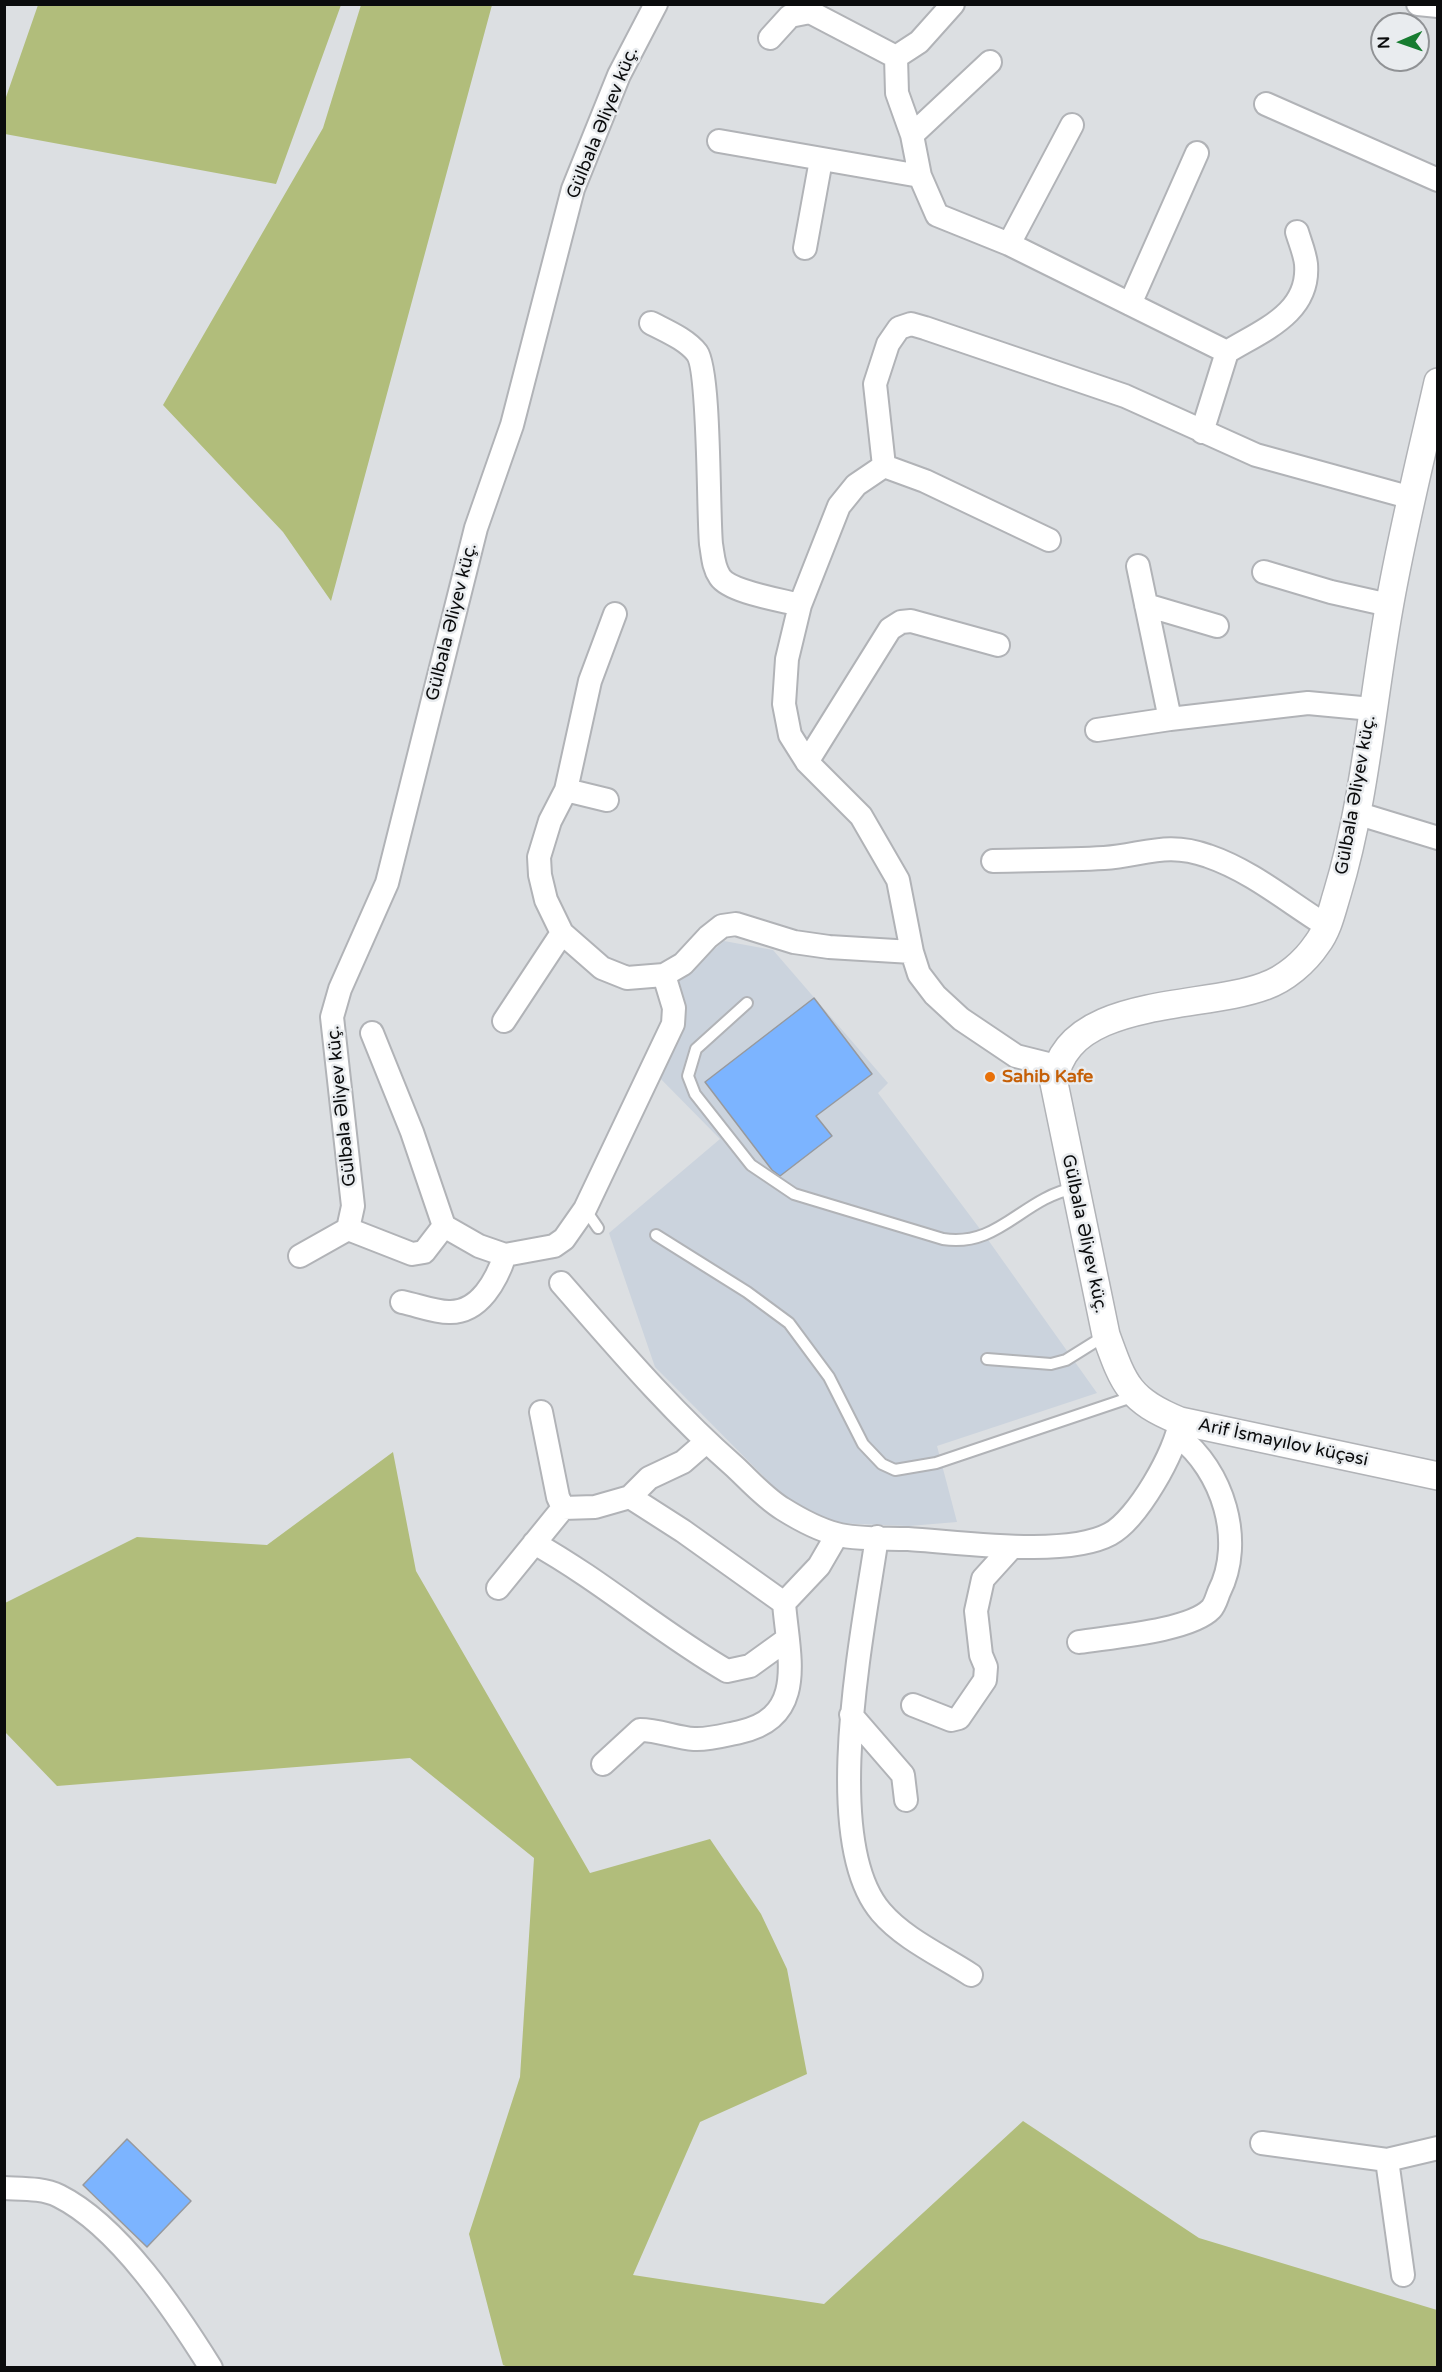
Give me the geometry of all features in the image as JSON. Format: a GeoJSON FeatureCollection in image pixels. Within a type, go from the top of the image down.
{"type":"FeatureCollection","features":[{"type":"Feature","properties":{"kind":"street","name":"Gülbala Əliyev küç."},"geometry":{"type":"LineString","coordinates":[[348,1229],[353,1206],[332,1017],[340,989],[387,883],[476,528],[512,425],[573,189],[619,75],[656,4]]}},
{"type":"Feature","properties":{"kind":"street"},"geometry":{"type":"LineString","coordinates":[[896,57],[918,42],[953,4]]}},
{"type":"Feature","properties":{"kind":"street"},"geometry":{"type":"LineString","coordinates":[[1418,4],[1437,6]]}},
{"type":"Feature","properties":{"kind":"street"},"geometry":{"type":"LineString","coordinates":[[770,38],[790,16],[810,12],[896,57]]}},
{"type":"Feature","properties":{"kind":"street"},"geometry":{"type":"LineString","coordinates":[[896,57],[897,93],[912,135],[920,176],[937,215],[1009,244],[1227,352]]}},
{"type":"Feature","properties":{"kind":"street"},"geometry":{"type":"LineString","coordinates":[[912,135],[990,62]]}},
{"type":"Feature","properties":{"kind":"street"},"geometry":{"type":"LineString","coordinates":[[1266,104],[1437,180]]}},
{"type":"Feature","properties":{"kind":"street"},"geometry":{"type":"LineString","coordinates":[[1009,244],[1072,125]]}},
{"type":"Feature","properties":{"kind":"street"},"geometry":{"type":"LineString","coordinates":[[719,141],[920,176]]}},
{"type":"Feature","properties":{"kind":"street"},"geometry":{"type":"LineString","coordinates":[[1130,304],[1197,153]]}},
{"type":"Feature","properties":{"kind":"street"},"geometry":{"type":"LineString","coordinates":[[805,248],[821,160]]}},
{"type":"Feature","properties":{"kind":"street"},"geometry":{"type":"LineString","coordinates":[[1202,432],[1227,352],[1284,318],[1300,300],[1306,265],[1298,232]]}},
{"type":"Feature","properties":{"kind":"street"},"geometry":{"type":"LineString","coordinates":[[651,323],[689,344],[699,355],[704,384],[714,566],[721,579],[735,588],[800,605]]}},
{"type":"Feature","properties":{"kind":"street"},"geometry":{"type":"LineString","coordinates":[[884,466],[874,384],[888,344],[899,328],[911,324],[1125,396],[1256,455],[1412,498]]}},
{"type":"Feature","properties":{"kind":"street","name":"Gülbala Əliyev küç."},"geometry":{"type":"LineString","coordinates":[[1135,1396],[1120,1375],[1106,1335],[1055,1099],[1056,1066],[1064,1050],[1078,1035],[1103,1022],[1122,1015],[1237,995],[1267,986],[1301,963],[1318,943],[1327,926],[1349,852],[1389,605],[1437,382]]}},
{"type":"Feature","properties":{"kind":"street"},"geometry":{"type":"LineString","coordinates":[[884,466],[856,485],[839,506],[800,605],[787,659],[784,704],[790,735],[807,762],[861,816],[898,880],[912,952],[919,974],[934,995],[961,1019],[1016,1056],[1056,1066]]}},
{"type":"Feature","properties":{"kind":"street"},"geometry":{"type":"LineString","coordinates":[[884,466],[925,481],[1049,540]]}},
{"type":"Feature","properties":{"kind":"street"},"geometry":{"type":"LineString","coordinates":[[1137,566],[1170,719]]}},
{"type":"Feature","properties":{"kind":"street"},"geometry":{"type":"LineString","coordinates":[[1264,572],[1331,592],[1389,605]]}},
{"type":"Feature","properties":{"kind":"street"},"geometry":{"type":"LineString","coordinates":[[1146,606],[1217,627]]}},
{"type":"Feature","properties":{"kind":"street"},"geometry":{"type":"LineString","coordinates":[[615,614],[590,681],[566,790],[550,821],[538,856],[546,900],[562,933],[602,968],[627,978],[664,975],[683,964],[708,937],[722,926],[736,924],[794,942],[829,947],[912,952]]}},
{"type":"Feature","properties":{"kind":"street"},"geometry":{"type":"LineString","coordinates":[[807,762],[890,629],[895,625],[911,621],[998,645]]}},
{"type":"Feature","properties":{"kind":"street"},"geometry":{"type":"LineString","coordinates":[[1097,730],[1308,702],[1372,709]]}},
{"type":"Feature","properties":{"kind":"street"},"geometry":{"type":"LineString","coordinates":[[566,790],[607,800]]}},
{"type":"Feature","properties":{"kind":"street"},"geometry":{"type":"LineString","coordinates":[[1356,813],[1437,838]]}},
{"type":"Feature","properties":{"kind":"street"},"geometry":{"type":"LineString","coordinates":[[993,861],[1092,859],[1124,856],[1153,848],[1174,849],[1208,856],[1269,886],[1327,926]]}},
{"type":"Feature","properties":{"kind":"street"},"geometry":{"type":"LineString","coordinates":[[504,1021],[562,933]]}},
{"type":"Feature","properties":{"kind":"street"},"geometry":{"type":"LineString","coordinates":[[372,1033],[412,1132],[444,1226],[479,1246],[506,1255],[554,1246],[591,1219],[673,1023],[674,1008],[664,975]]}},
{"type":"Feature","properties":{"kind":"street"},"geometry":{"type":"LineString","coordinates":[[300,1256],[348,1229],[412,1254],[428,1249],[444,1226]]}},
{"type":"Feature","properties":{"kind":"street"},"geometry":{"type":"LineString","coordinates":[[402,1302],[451,1312],[474,1304],[497,1281],[506,1255]]}},
{"type":"Feature","properties":{"kind":"street"},"geometry":{"type":"LineString","coordinates":[[561,1283],[659,1395],[706,1442],[780,1507],[807,1523],[837,1535],[1012,1547],[1085,1543],[1111,1534],[1131,1515],[1147,1492],[1179,1428],[1216,1482],[1227,1514],[1232,1550],[1225,1581],[1211,1609],[1182,1625],[1079,1642]]}},
{"type":"Feature","properties":{"kind":"street","name":"Arif İsmayılov küçəsi"},"geometry":{"type":"LineString","coordinates":[[1135,1396],[1179,1428],[1437,1476]]}},
{"type":"Feature","properties":{"kind":"street"},"geometry":{"type":"LineString","coordinates":[[541,1412],[558,1497],[563,1508]]}},
{"type":"Feature","properties":{"kind":"street"},"geometry":{"type":"LineString","coordinates":[[498,1588],[563,1508],[595,1507],[630,1497],[649,1478],[683,1462],[706,1442]]}},
{"type":"Feature","properties":{"kind":"street"},"geometry":{"type":"LineString","coordinates":[[630,1497],[683,1530],[783,1603]]}},
{"type":"Feature","properties":{"kind":"street"},"geometry":{"type":"LineString","coordinates":[[603,1764],[640,1730],[694,1739],[756,1728],[777,1712],[786,1700],[790,1677],[783,1603],[819,1566],[837,1535]]}},
{"type":"Feature","properties":{"kind":"street"},"geometry":{"type":"LineString","coordinates":[[877,1537],[851,1715],[849,1774],[852,1827],[862,1881],[881,1912],[910,1936],[971,1975]]}},
{"type":"Feature","properties":{"kind":"street"},"geometry":{"type":"LineString","coordinates":[[534,1543],[573,1565],[688,1648],[727,1671],[750,1666],[786,1640]]}},
{"type":"Feature","properties":{"kind":"street"},"geometry":{"type":"LineString","coordinates":[[913,1705],[951,1720],[959,1718],[985,1680],[986,1667],[981,1655],[976,1611],[983,1579],[1012,1547]]}},
{"type":"Feature","properties":{"kind":"street"},"geometry":{"type":"LineString","coordinates":[[851,1715],[903,1775],[906,1800]]}},
{"type":"Feature","properties":{"kind":"street"},"geometry":{"type":"LineString","coordinates":[[1262,2143],[1386,2160],[1437,2148]]}},
{"type":"Feature","properties":{"kind":"street"},"geometry":{"type":"LineString","coordinates":[[1386,2160],[1403,2275]]}},
{"type":"Feature","properties":{"kind":"street"},"geometry":{"type":"LineString","coordinates":[[4,2188],[32,2189],[58,2195],[106,2232],[136,2261],[211,2367]]}},
{"type":"Feature","properties":{"kind":"lane"},"geometry":{"type":"LineString","coordinates":[[747,1003],[696,1049],[688,1076],[695,1094],[751,1165],[794,1194],[943,1239],[960,1242],[986,1237],[1043,1198],[1075,1188]]}},
{"type":"Feature","properties":{"kind":"lane"},"geometry":{"type":"LineString","coordinates":[[656,1235],[747,1292],[789,1323],[829,1377],[863,1444],[882,1464],[895,1470],[936,1463],[1135,1396]]}},
{"type":"Feature","properties":{"kind":"lane"},"geometry":{"type":"LineString","coordinates":[[987,1359],[1051,1364],[1065,1360],[1106,1335]]}},
{"type":"Feature","properties":{"kind":"shaded area"},"geometry":{"type":"Polygon","coordinates":[[[724,941],[773,950],[888,1083],[878,1093],[986,1237],[1097,1393],[937,1446],[957,1522],[909,1526],[834,1523],[793,1506],[655,1367],[609,1233],[720,1139],[652,1070],[675,983],[724,941]]]}},
{"type":"Feature","properties":{"kind":"green space"},"geometry":{"type":"Polygon","coordinates":[[[38,4],[341,5],[276,184],[5,134],[5,100],[38,4]]]}},
{"type":"Feature","properties":{"kind":"green space"},"geometry":{"type":"Polygon","coordinates":[[[361,5],[492,5],[331,601],[283,532],[163,405],[323,128],[361,5]]]}},
{"type":"Feature","properties":{"kind":"green space"},"geometry":{"type":"Polygon","coordinates":[[[393,1452],[416,1571],[590,1873],[710,1839],[761,1914],[787,1969],[807,2074],[700,2122],[633,2275],[824,2304],[1023,2121],[1199,2238],[1437,2310],[1437,2367],[511,2368],[503,2365],[469,2234],[520,2077],[534,1858],[410,1758],[57,1786],[5,1732],[5,1603],[137,1537],[267,1545],[393,1452]]]}},
{"type":"Feature","properties":{"kind":"building"},"geometry":{"type":"Polygon","coordinates":[[[814,998],[872,1074],[816,1116],[832,1136],[780,1176],[772,1170],[705,1082],[814,998]]]}},
{"type":"Feature","properties":{"kind":"building"},"geometry":{"type":"Polygon","coordinates":[[[127,2139],[191,2201],[147,2247],[83,2185],[127,2139]]]}},
{"type":"Feature","properties":{"kind":"place","name":"Sahib Kafe"},"geometry":{"type":"Point","coordinates":[990,1077]}}]}
